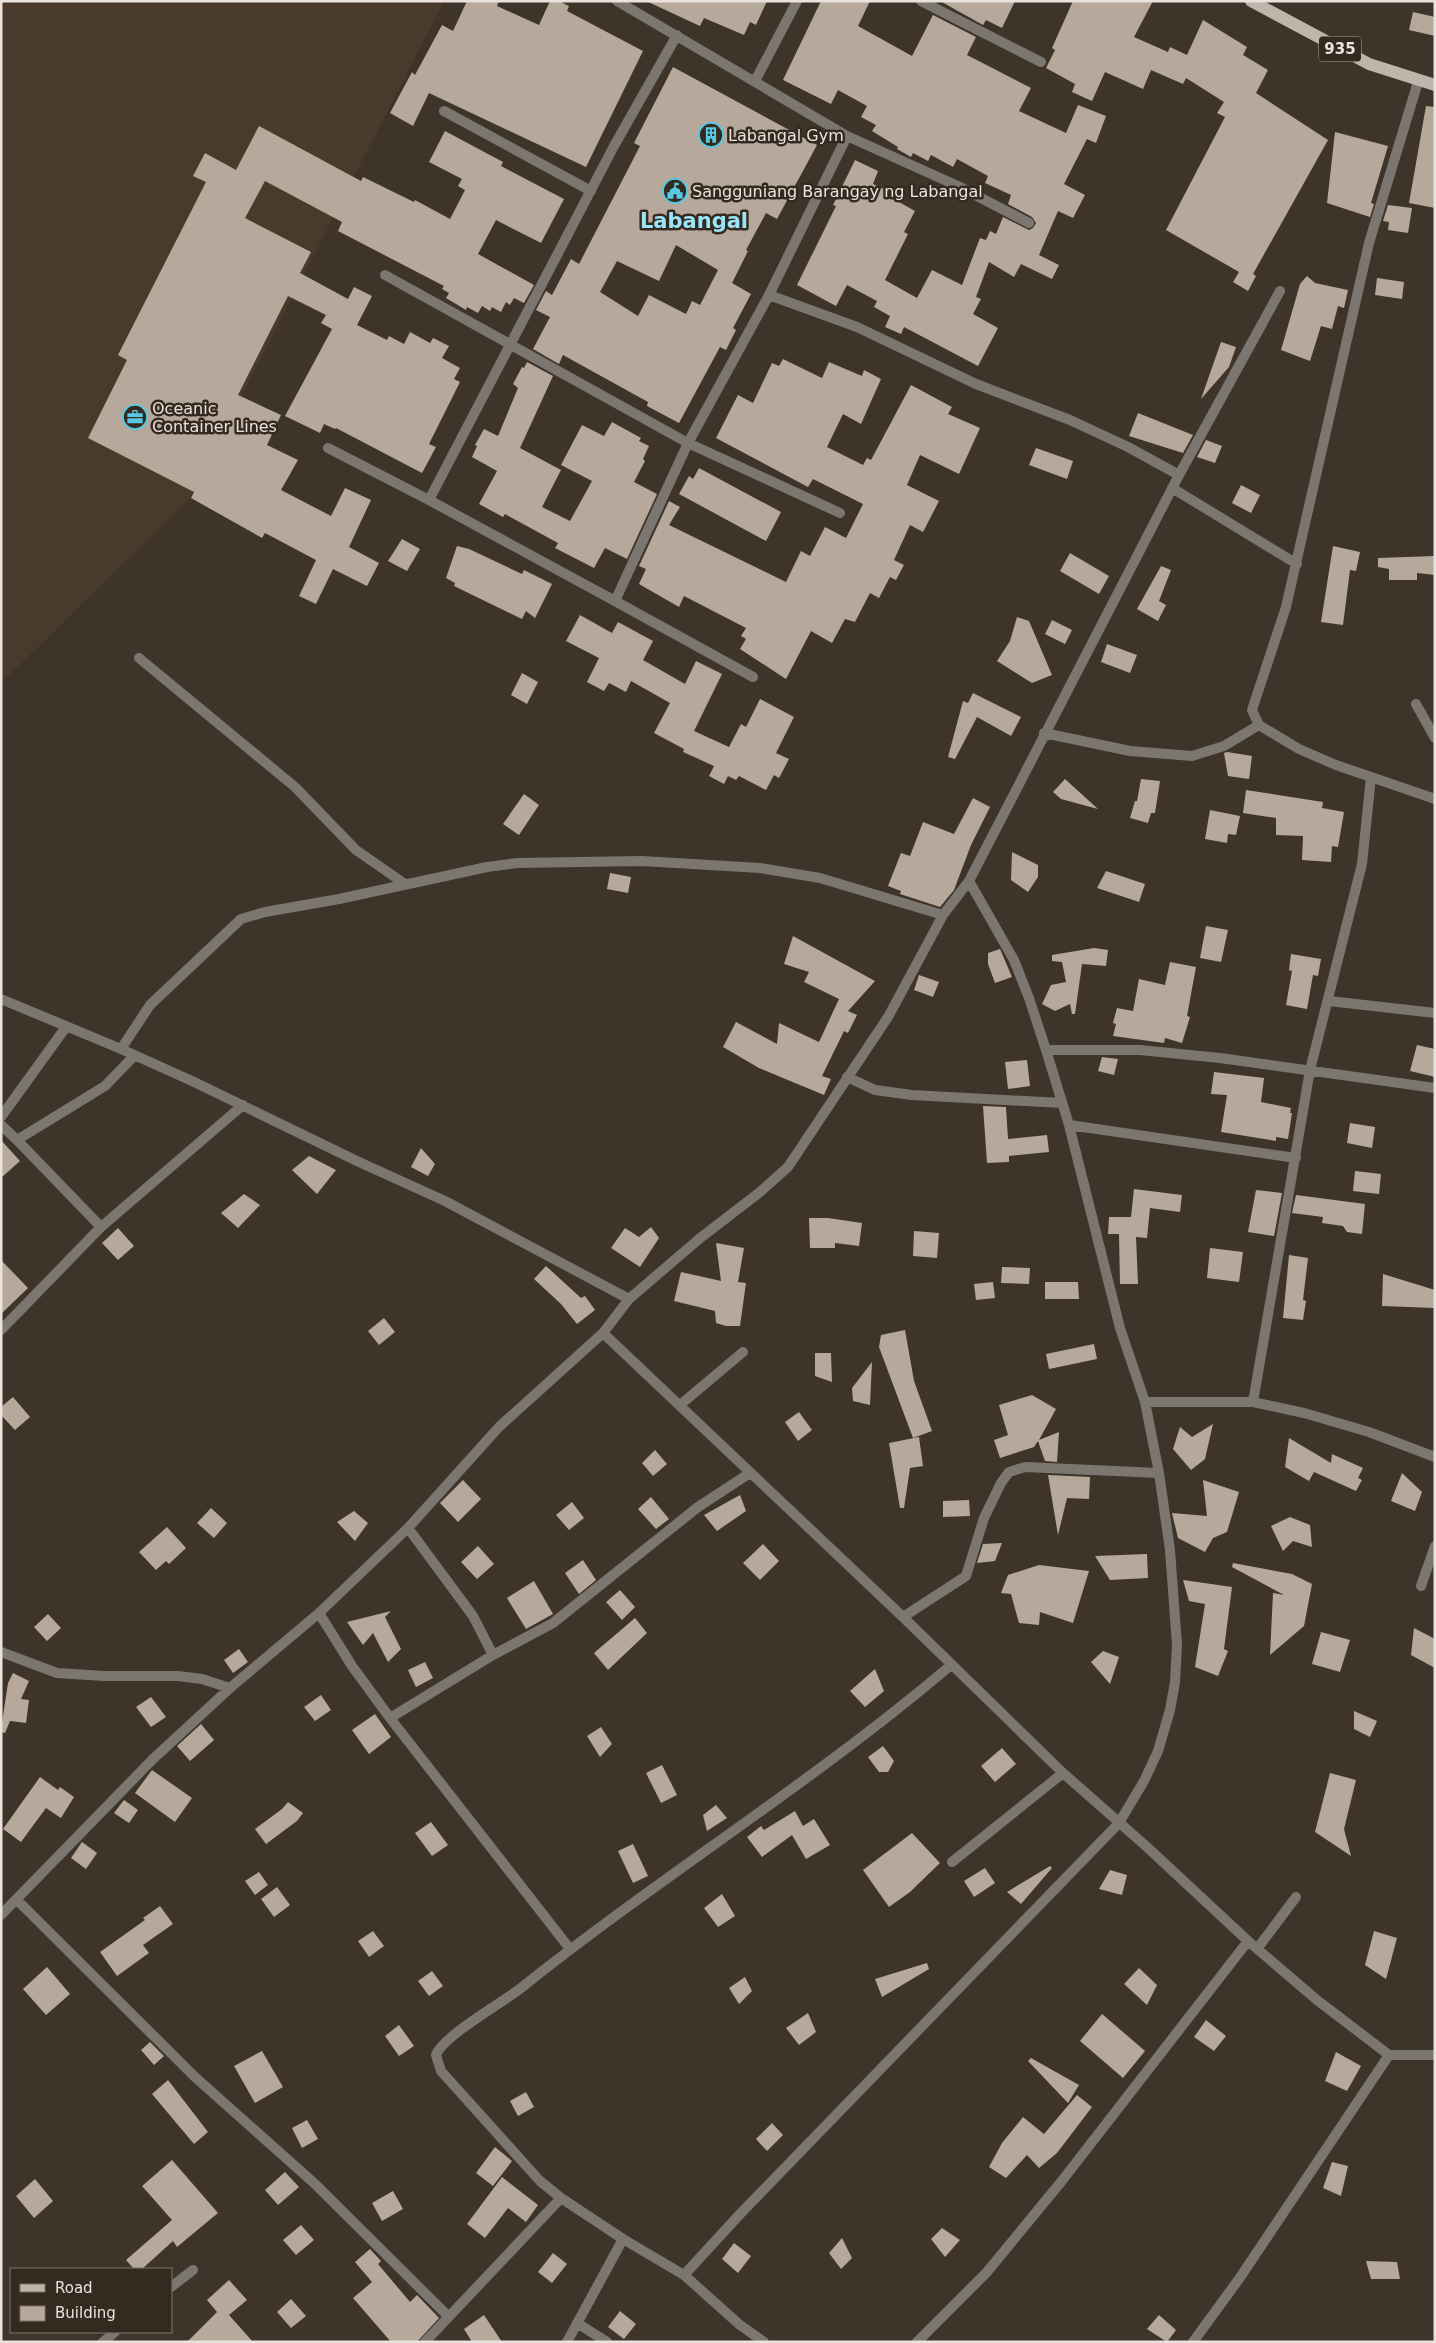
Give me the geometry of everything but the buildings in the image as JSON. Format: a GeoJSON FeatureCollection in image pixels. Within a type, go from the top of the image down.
{"type":"FeatureCollection","features":[{"type":"Feature","properties":{"kind":"main road","name":"935"},"geometry":{"type":"LineString","coordinates":[[1251,1],[1369,64],[1418,82],[1435,85]]}},
{"type":"Feature","properties":{"kind":"street"},"geometry":{"type":"LineString","coordinates":[[617,1],[847,136],[960,186],[1029,223]]}},
{"type":"Feature","properties":{"kind":"street"},"geometry":{"type":"LineString","coordinates":[[755,81],[797,1]]}},
{"type":"Feature","properties":{"kind":"street"},"geometry":{"type":"LineString","coordinates":[[921,1],[1041,62]]}},
{"type":"Feature","properties":{"kind":"street"},"geometry":{"type":"LineString","coordinates":[[430,500],[591,191],[677,35]]}},
{"type":"Feature","properties":{"kind":"street"},"geometry":{"type":"LineString","coordinates":[[1418,82],[1369,243],[1286,607],[1252,710],[1259,725],[1299,749],[1371,778],[1435,799]]}},
{"type":"Feature","properties":{"kind":"street"},"geometry":{"type":"LineString","coordinates":[[444,111],[591,191]]}},
{"type":"Feature","properties":{"kind":"street"},"geometry":{"type":"LineString","coordinates":[[615,601],[688,444],[769,295],[847,136]]}},
{"type":"Feature","properties":{"kind":"street"},"geometry":{"type":"LineString","coordinates":[[385,275],[688,444],[840,513]]}},
{"type":"Feature","properties":{"kind":"street"},"geometry":{"type":"LineString","coordinates":[[1,1915],[153,1759],[230,1688],[319,1613],[408,1528],[499,1427],[603,1333],[629,1299],[788,1167],[888,1017],[943,915],[969,881],[1172,488],[1280,291]]}},
{"type":"Feature","properties":{"kind":"street"},"geometry":{"type":"LineString","coordinates":[[769,295],[857,327],[976,384],[1070,420],[1179,475]]}},
{"type":"Feature","properties":{"kind":"street"},"geometry":{"type":"LineString","coordinates":[[328,448],[430,500],[753,677]]}},
{"type":"Feature","properties":{"kind":"street"},"geometry":{"type":"LineString","coordinates":[[1172,488],[1297,564]]}},
{"type":"Feature","properties":{"kind":"street"},"geometry":{"type":"LineString","coordinates":[[139,658],[296,787],[356,850],[405,884]]}},
{"type":"Feature","properties":{"kind":"street"},"geometry":{"type":"LineString","coordinates":[[1416,704],[1435,738]]}},
{"type":"Feature","properties":{"kind":"street"},"geometry":{"type":"LineString","coordinates":[[1044,733],[1130,751],[1192,756],[1224,746],[1259,725]]}},
{"type":"Feature","properties":{"kind":"street"},"geometry":{"type":"LineString","coordinates":[[1253,1402],[1310,1070],[1329,1001],[1362,864],[1371,778]]}},
{"type":"Feature","properties":{"kind":"street"},"geometry":{"type":"LineString","coordinates":[[121,1049],[150,1006],[241,920],[264,912],[517,864],[642,861],[760,868],[820,878],[943,915]]}},
{"type":"Feature","properties":{"kind":"street"},"geometry":{"type":"LineString","coordinates":[[684,2275],[1058,1884],[1119,1823],[1144,1781],[1158,1751],[1170,1710],[1175,1682],[1177,1646],[1170,1550],[1159,1473],[1145,1402],[1120,1328],[1069,1125],[1029,998],[1014,960],[969,881]]}},
{"type":"Feature","properties":{"kind":"street"},"geometry":{"type":"LineString","coordinates":[[1,999],[192,1080],[359,1162],[445,1201],[629,1299]]}},
{"type":"Feature","properties":{"kind":"street"},"geometry":{"type":"LineString","coordinates":[[1329,1001],[1435,1012]]}},
{"type":"Feature","properties":{"kind":"street"},"geometry":{"type":"LineString","coordinates":[[1,1117],[66,1028]]}},
{"type":"Feature","properties":{"kind":"street"},"geometry":{"type":"LineString","coordinates":[[1046,1050],[1140,1050],[1220,1058],[1435,1088]]}},
{"type":"Feature","properties":{"kind":"street"},"geometry":{"type":"LineString","coordinates":[[17,1140],[105,1086],[134,1056]]}},
{"type":"Feature","properties":{"kind":"street"},"geometry":{"type":"LineString","coordinates":[[847,1077],[875,1090],[912,1095],[1062,1103]]}},
{"type":"Feature","properties":{"kind":"street"},"geometry":{"type":"LineString","coordinates":[[1,1330],[101,1227],[242,1105]]}},
{"type":"Feature","properties":{"kind":"street"},"geometry":{"type":"LineString","coordinates":[[1,1125],[101,1227]]}},
{"type":"Feature","properties":{"kind":"street"},"geometry":{"type":"LineString","coordinates":[[1069,1125],[1296,1158]]}},
{"type":"Feature","properties":{"kind":"street"},"geometry":{"type":"LineString","coordinates":[[603,1333],[903,1616],[1063,1773],[1257,1949],[1317,2000],[1389,2054],[1435,2056]]}},
{"type":"Feature","properties":{"kind":"street"},"geometry":{"type":"LineString","coordinates":[[680,1405],[743,1352]]}},
{"type":"Feature","properties":{"kind":"street"},"geometry":{"type":"LineString","coordinates":[[1145,1402],[1253,1402],[1314,1415],[1369,1432],[1435,1457]]}},
{"type":"Feature","properties":{"kind":"street"},"geometry":{"type":"LineString","coordinates":[[903,1616],[966,1576],[984,1518],[1009,1472],[1025,1468],[1159,1473]]}},
{"type":"Feature","properties":{"kind":"street"},"geometry":{"type":"LineString","coordinates":[[390,1718],[493,1655],[553,1624],[698,1507],[750,1473]]}},
{"type":"Feature","properties":{"kind":"street"},"geometry":{"type":"LineString","coordinates":[[408,1528],[473,1616],[493,1655]]}},
{"type":"Feature","properties":{"kind":"street"},"geometry":{"type":"LineString","coordinates":[[1421,1586],[1435,1546]]}},
{"type":"Feature","properties":{"kind":"street"},"geometry":{"type":"LineString","coordinates":[[319,1613],[352,1666],[390,1718],[570,1949]]}},
{"type":"Feature","properties":{"kind":"street"},"geometry":{"type":"LineString","coordinates":[[1,1652],[57,1673],[104,1676],[178,1676],[202,1679],[230,1688]]}},
{"type":"Feature","properties":{"kind":"street"},"geometry":{"type":"LineString","coordinates":[[764,2342],[740,2325],[684,2275],[623,2239],[560,2198],[524,2166],[473,2108],[441,2071],[436,2055],[444,2043],[506,2000],[570,1949],[891,1716],[951,1664]]}},
{"type":"Feature","properties":{"kind":"street"},"geometry":{"type":"LineString","coordinates":[[952,1862],[1063,1773]]}},
{"type":"Feature","properties":{"kind":"street"},"geometry":{"type":"LineString","coordinates":[[1257,1949],[1296,1896]]}},
{"type":"Feature","properties":{"kind":"street"},"geometry":{"type":"LineString","coordinates":[[17,1900],[195,2076],[314,2183],[448,2316]]}},
{"type":"Feature","properties":{"kind":"street"},"geometry":{"type":"LineString","coordinates":[[917,2342],[987,2272],[1061,2182],[1248,1941]]}},
{"type":"Feature","properties":{"kind":"street"},"geometry":{"type":"LineString","coordinates":[[1193,2342],[1239,2279],[1389,2054]]}},
{"type":"Feature","properties":{"kind":"street"},"geometry":{"type":"LineString","coordinates":[[425,2342],[560,2198]]}},
{"type":"Feature","properties":{"kind":"street"},"geometry":{"type":"LineString","coordinates":[[567,2342],[623,2239]]}},
{"type":"Feature","properties":{"kind":"street"},"geometry":{"type":"LineString","coordinates":[[172,2286],[193,2270]]}},
{"type":"Feature","properties":{"kind":"street"},"geometry":{"type":"LineString","coordinates":[[577,2323],[607,2342]]}},
{"type":"Feature","properties":{"kind":"street"},"geometry":{"type":"LineString","coordinates":[[102,2342],[114,2333]]}},
{"type":"Feature","properties":{"kind":"shaded area","name":"Oceanic Container Lines"},"geometry":{"type":"Polygon","coordinates":[[[1,1],[444,1],[189,499],[1,683],[1,1]]]}},
{"type":"Feature","properties":{"kind":"place","name":"Labangal Gym"},"geometry":{"type":"Point","coordinates":[711,135]}},
{"type":"Feature","properties":{"kind":"place","name":"Sangguniang Barangay ng Labangal"},"geometry":{"type":"Point","coordinates":[675,191]}},
{"type":"Feature","properties":{"kind":"place","name":"Oceanic Container Lines"},"geometry":{"type":"Point","coordinates":[135,417]}},
{"type":"Feature","properties":{"kind":"district","name":"Labangal"},"geometry":{"type":"Point","coordinates":[694,221]}}]}
